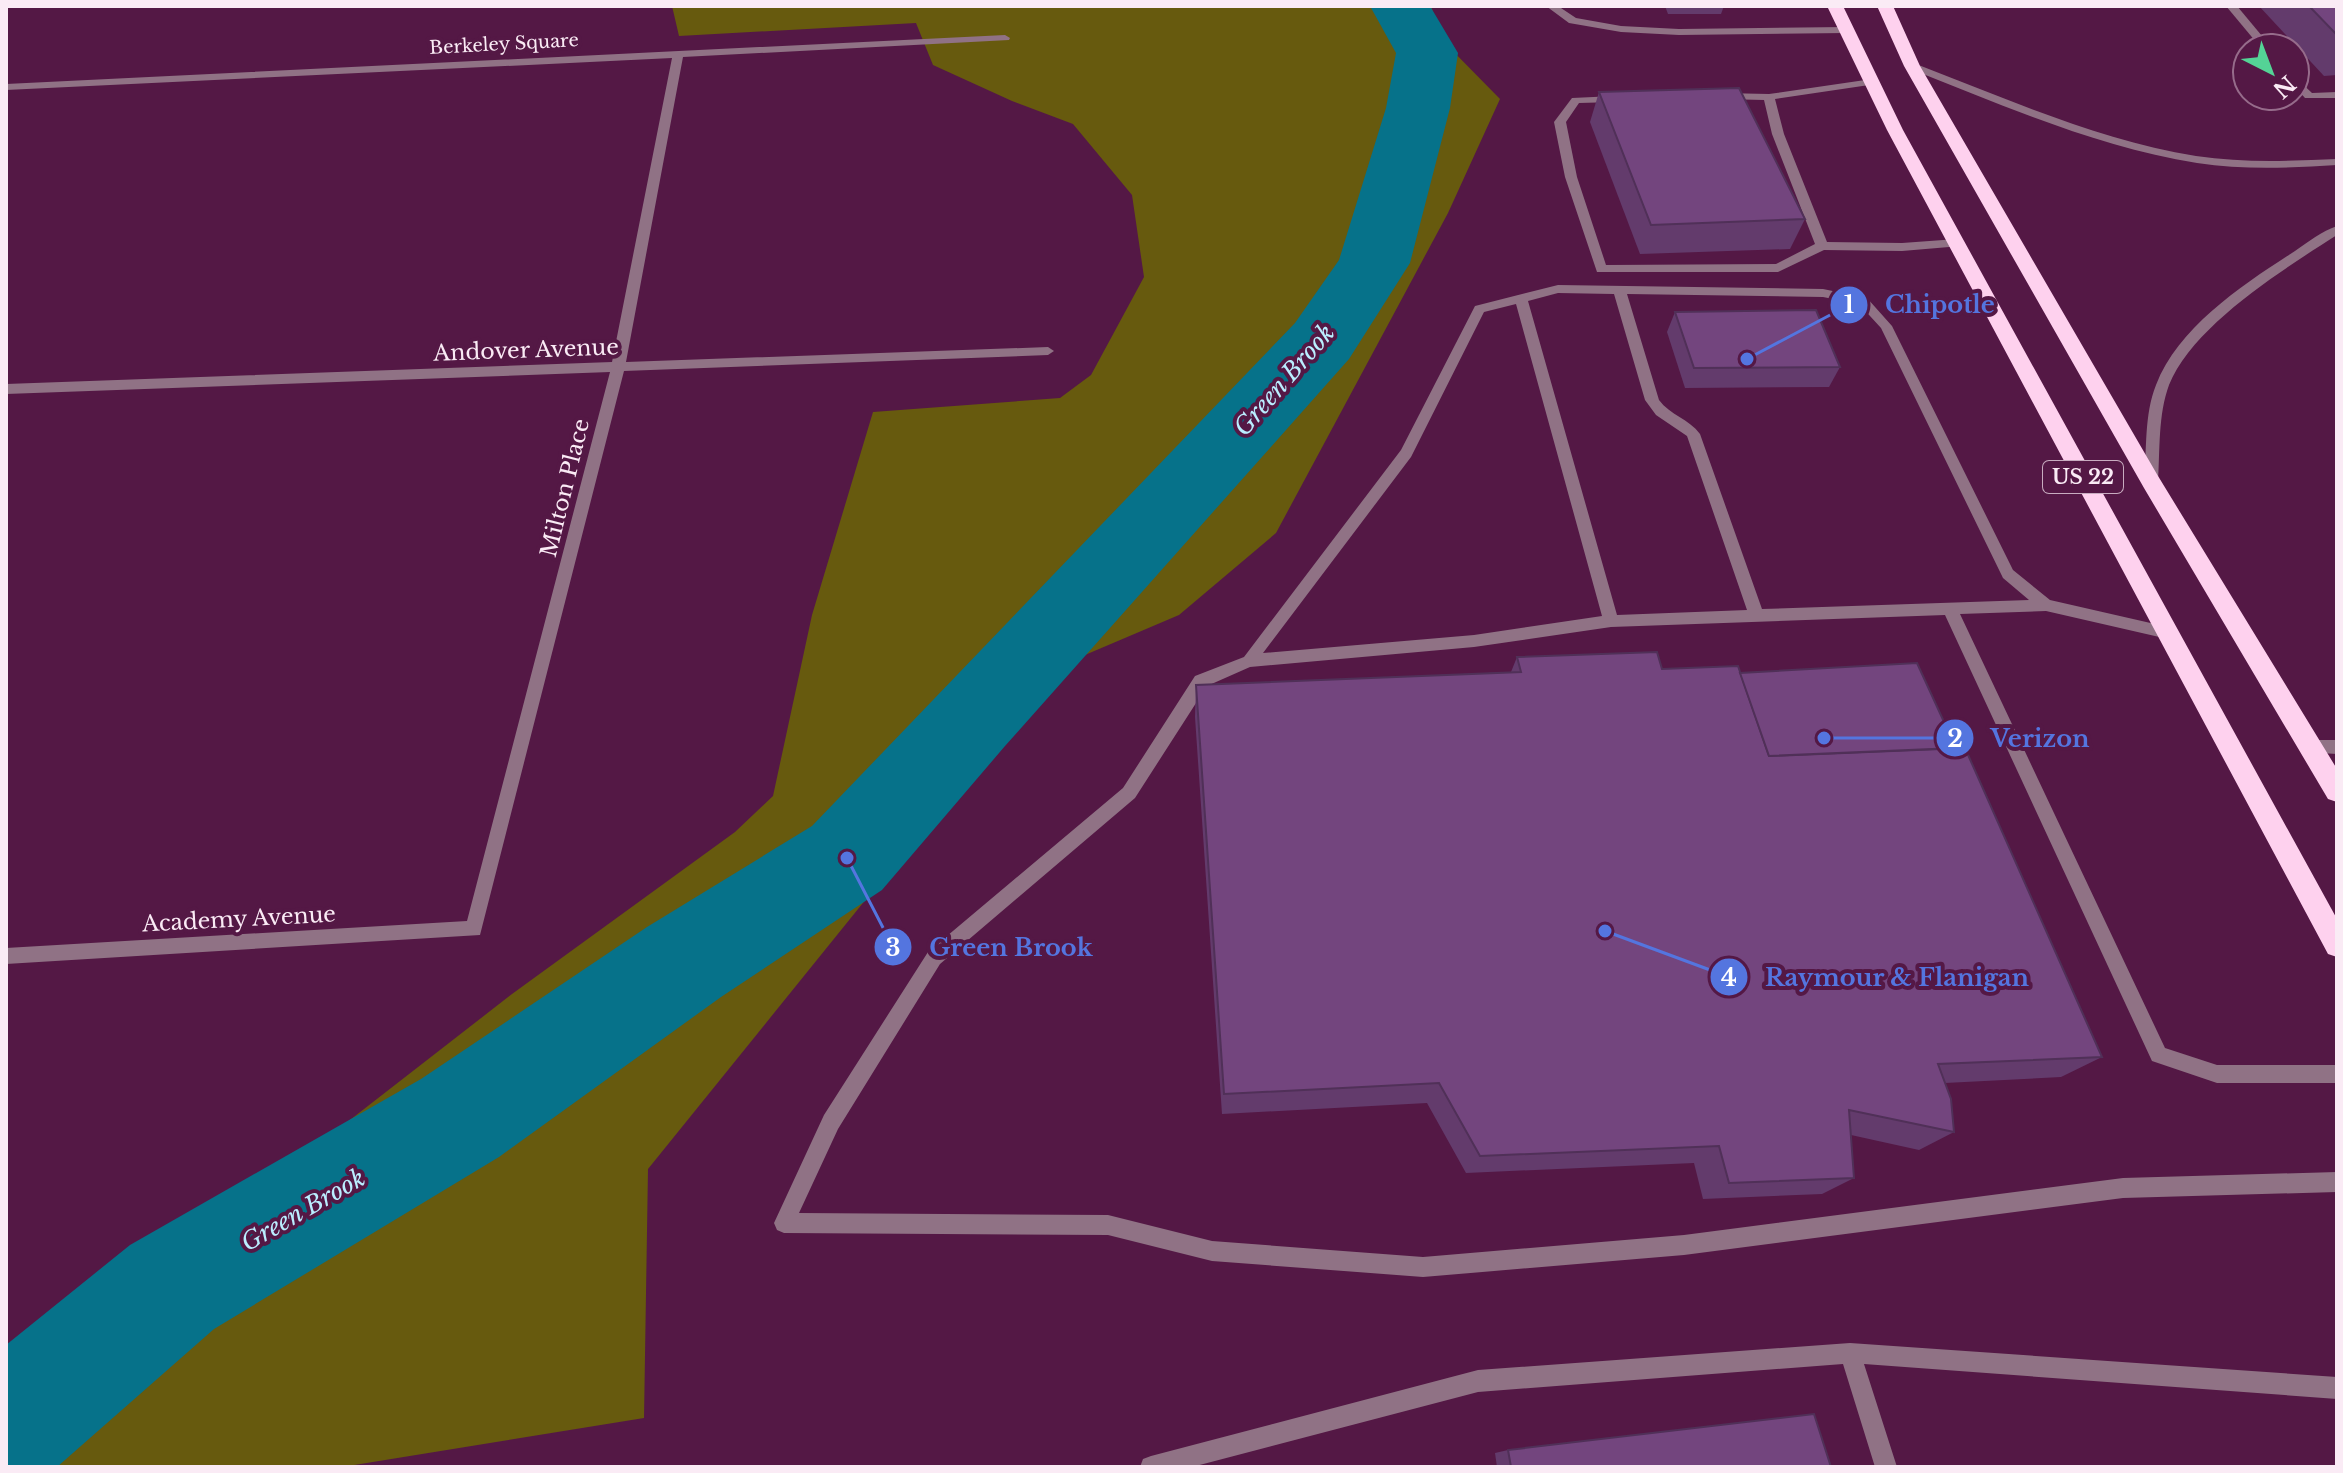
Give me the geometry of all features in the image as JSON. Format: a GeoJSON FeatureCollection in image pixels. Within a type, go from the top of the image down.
{"type":"FeatureCollection","features":[{"type":"Feature","properties":{"kind":"highway","name":"US 22"},"geometry":{"type":"LineString","coordinates":[[1835,6],[1957,243],[2337,945]]}},
{"type":"Feature","properties":{"kind":"highway","name":"US 22"},"geometry":{"type":"LineString","coordinates":[[1885,6],[1912,66],[2151,482],[2337,791]]}},
{"type":"Feature","properties":{"kind":"street"},"geometry":{"type":"LineString","coordinates":[[1551,6],[1573,21],[1621,29],[1679,32],[1846,30]]}},
{"type":"Feature","properties":{"kind":"street"},"geometry":{"type":"LineString","coordinates":[[2231,6],[2253,32]]}},
{"type":"Feature","properties":{"kind":"street","name":"Berkeley Square"},"geometry":{"type":"LineString","coordinates":[[6,87],[1005,38]]}},
{"type":"Feature","properties":{"kind":"street","name":"Milton Place"},"geometry":{"type":"LineString","coordinates":[[474,929],[618,367],[678,54]]}},
{"type":"Feature","properties":{"kind":"street"},"geometry":{"type":"LineString","coordinates":[[1912,66],[2080,129],[2180,157],[2238,163],[2337,162]]}},
{"type":"Feature","properties":{"kind":"street"},"geometry":{"type":"LineString","coordinates":[[1708,96],[1769,97],[1872,82]]}},
{"type":"Feature","properties":{"kind":"street"},"geometry":{"type":"LineString","coordinates":[[2311,96],[2337,95]]}},
{"type":"Feature","properties":{"kind":"street"},"geometry":{"type":"LineString","coordinates":[[1769,97],[1778,134],[1822,246]]}},
{"type":"Feature","properties":{"kind":"street"},"geometry":{"type":"LineString","coordinates":[[1632,98],[1576,100],[1560,122],[1571,177],[1601,269],[1778,268],[1822,246],[1902,247],[1957,243]]}},
{"type":"Feature","properties":{"kind":"street"},"geometry":{"type":"LineString","coordinates":[[2151,482],[2158,406],[2164,383],[2177,359],[2218,314],[2337,230]]}},
{"type":"Feature","properties":{"kind":"street"},"geometry":{"type":"LineString","coordinates":[[1249,661],[1406,453],[1479,309],[1558,289],[1823,293],[1863,301],[1886,326],[2008,574],[2046,605]]}},
{"type":"Feature","properties":{"kind":"street"},"geometry":{"type":"LineString","coordinates":[[1619,290],[1652,400],[1658,411],[1693,434],[1757,616]]}},
{"type":"Feature","properties":{"kind":"street"},"geometry":{"type":"LineString","coordinates":[[1521,299],[1611,621]]}},
{"type":"Feature","properties":{"kind":"street","name":"Andover Avenue"},"geometry":{"type":"LineString","coordinates":[[6,389],[1048,351]]}},
{"type":"Feature","properties":{"kind":"street"},"geometry":{"type":"LineString","coordinates":[[2168,633],[2046,605],[1611,621],[1474,641],[1249,661],[1201,681],[1129,793],[934,958],[831,1122],[784,1223],[1108,1225],[1212,1251],[1423,1267],[1684,1245],[2123,1188],[2337,1182]]}},
{"type":"Feature","properties":{"kind":"street"},"geometry":{"type":"LineString","coordinates":[[1950,609],[2159,1055],[2217,1074],[2337,1074]]}},
{"type":"Feature","properties":{"kind":"street"},"geometry":{"type":"LineString","coordinates":[[2310,747],[2337,747]]}},
{"type":"Feature","properties":{"kind":"street","name":"Academy Avenue"},"geometry":{"type":"LineString","coordinates":[[6,956],[474,929]]}},
{"type":"Feature","properties":{"kind":"street"},"geometry":{"type":"LineString","coordinates":[[1850,1353],[1886,1467]]}},
{"type":"Feature","properties":{"kind":"street"},"geometry":{"type":"LineString","coordinates":[[1151,1467],[1478,1381],[1850,1353],[2337,1388]]}},
{"type":"Feature","properties":{"kind":"shaded area"},"geometry":{"type":"Polygon","coordinates":[[[672,6],[1431,6],[1443,41],[1500,99],[1448,213],[1276,533],[1179,615],[1052,669],[648,1169],[644,1418],[342,1467],[6,1467],[6,1346],[211,1228],[512,994],[735,832],[773,796],[812,615],[873,412],[1060,398],[1091,375],[1144,277],[1132,195],[1073,124],[1012,101],[933,65],[916,23],[679,36],[672,6]]]}},
{"type":"Feature","properties":{"kind":"building"},"geometry":{"type":"Polygon","coordinates":[[[2309,6],[2337,6],[2337,35],[2309,6]]]}},
{"type":"Feature","properties":{"kind":"building"},"geometry":{"type":"Polygon","coordinates":[[[1739,88],[1805,219],[1651,225],[1599,92],[1739,88]]]}},
{"type":"Feature","properties":{"kind":"building"},"geometry":{"type":"Polygon","coordinates":[[[1816,310],[1840,367],[1694,368],[1675,312],[1816,310]]]}},
{"type":"Feature","properties":{"kind":"building"},"geometry":{"type":"Polygon","coordinates":[[[1657,652],[1662,669],[1738,666],[1769,756],[1965,748],[2102,1057],[1938,1064],[1951,1099],[1954,1132],[1849,1110],[1854,1178],[1729,1183],[1719,1146],[1480,1156],[1439,1083],[1224,1094],[1196,685],[1521,672],[1517,657],[1657,652]]]}},
{"type":"Feature","properties":{"kind":"building"},"geometry":{"type":"Polygon","coordinates":[[[1917,663],[1956,748],[1769,756],[1740,673],[1917,663]]]}},
{"type":"Feature","properties":{"kind":"building"},"geometry":{"type":"Polygon","coordinates":[[[1814,1414],[1831,1467],[1511,1467],[1508,1450],[1814,1414]]]}},
{"type":"Feature","properties":{"kind":"waterway","name":"Green Brook"},"geometry":{"type":"LineString","coordinates":[[6,1429],[23,1411],[172,1287],[460,1118],[684,962],[847,858],[972,718],[1322,341],[1374,263],[1418,108],[1427,53],[1400,6]]}},
{"type":"Feature","properties":{"kind":"place","name":"Chipotle"},"geometry":{"type":"Point","coordinates":[1747,359]}},
{"type":"Feature","properties":{"kind":"place","name":"Verizon"},"geometry":{"type":"Point","coordinates":[1824,738]}},
{"type":"Feature","properties":{"kind":"place","name":"Green Brook"},"geometry":{"type":"Point","coordinates":[847,858]}},
{"type":"Feature","properties":{"kind":"place","name":"Raymour & Flanigan"},"geometry":{"type":"Point","coordinates":[1605,931]}}]}
